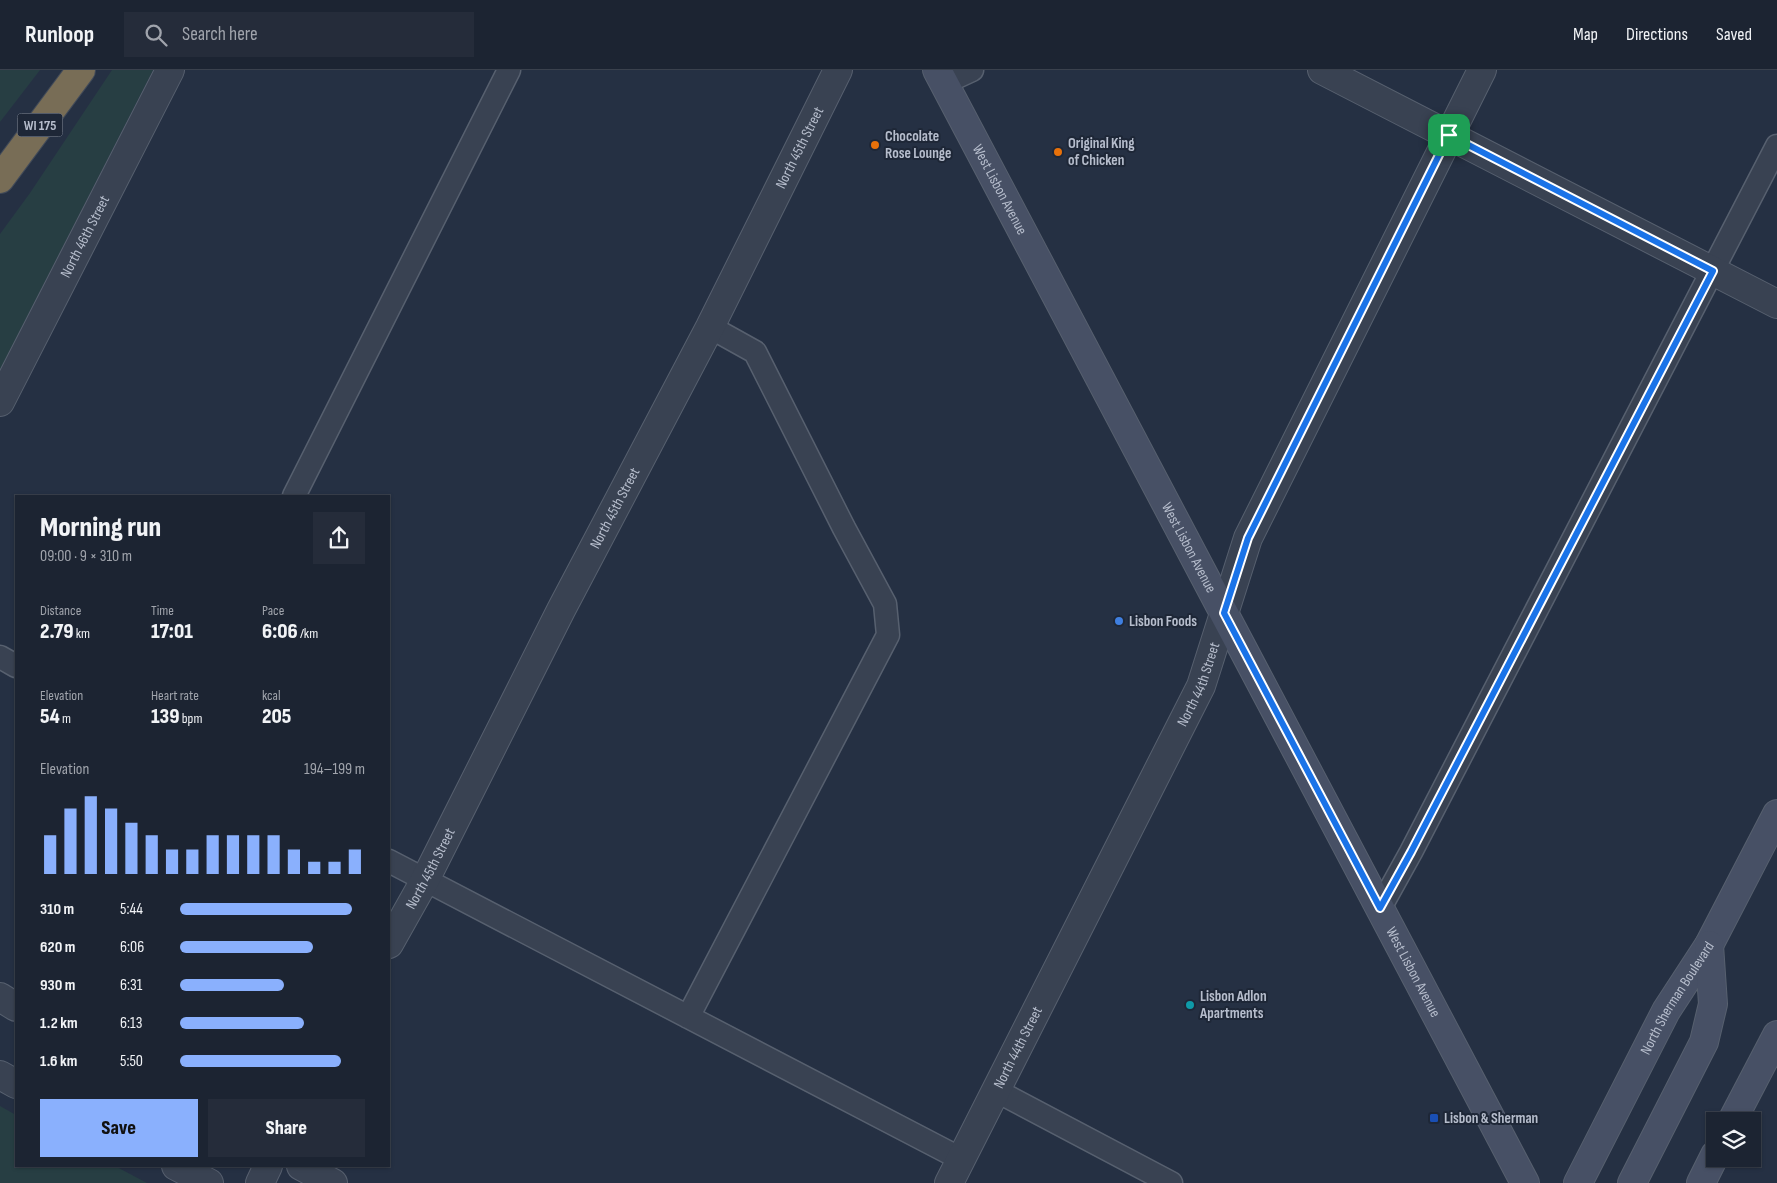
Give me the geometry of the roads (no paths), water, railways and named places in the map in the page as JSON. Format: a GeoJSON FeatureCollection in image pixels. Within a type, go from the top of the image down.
{"type":"FeatureCollection","features":[{"type":"Feature","properties":{"kind":"highway","name":"WI 175"},"geometry":{"type":"LineString","coordinates":[[0,180],[81,70]]}},
{"type":"Feature","properties":{"kind":"main road","name":"West Lisbon Avenue"},"geometry":{"type":"LineString","coordinates":[[941,77],[1524,1183]]}},
{"type":"Feature","properties":{"kind":"main road","name":"North Sherman Boulevard"},"geometry":{"type":"LineString","coordinates":[[1578,1183],[1666,1011],[1709,945],[1777,814]]}},
{"type":"Feature","properties":{"kind":"main road"},"geometry":{"type":"LineString","coordinates":[[1632,1183],[1704,1042],[1714,1004],[1709,945]]}},
{"type":"Feature","properties":{"kind":"main road"},"geometry":{"type":"LineString","coordinates":[[1737,1112],[1777,1035]]}},
{"type":"Feature","properties":{"kind":"main road"},"geometry":{"type":"LineString","coordinates":[[1700,1183],[1709,1167]]}},
{"type":"Feature","properties":{"kind":"street","name":"North 46th Street"},"geometry":{"type":"LineString","coordinates":[[0,402],[170,70]]}},
{"type":"Feature","properties":{"kind":"street","name":"North 45th Street"},"geometry":{"type":"LineString","coordinates":[[390,942],[425,880],[561,610],[710,327],[838,70]]}},
{"type":"Feature","properties":{"kind":"street"},"geometry":{"type":"LineString","coordinates":[[1322,70],[1777,304]]}},
{"type":"Feature","properties":{"kind":"street","name":"North 44th Street"},"geometry":{"type":"LineString","coordinates":[[955,1171],[1201,686],[1248,538],[1482,70]]}},
{"type":"Feature","properties":{"kind":"street"},"geometry":{"type":"LineString","coordinates":[[0,997],[15,1006]]}},
{"type":"Feature","properties":{"kind":"street"},"geometry":{"type":"LineString","coordinates":[[0,1075],[15,1083]]}},
{"type":"Feature","properties":{"kind":"street"},"geometry":{"type":"LineString","coordinates":[[178,1167],[208,1183]]}},
{"type":"Feature","properties":{"kind":"street"},"geometry":{"type":"LineString","coordinates":[[260,1183],[268,1167]]}},
{"type":"Feature","properties":{"kind":"street"},"geometry":{"type":"LineString","coordinates":[[303,1167],[333,1183]]}},
{"type":"Feature","properties":{"kind":"lane"},"geometry":{"type":"LineString","coordinates":[[295,495],[509,70]]}},
{"type":"Feature","properties":{"kind":"lane"},"geometry":{"type":"LineString","coordinates":[[941,77],[972,70]]}},
{"type":"Feature","properties":{"kind":"lane"},"geometry":{"type":"LineString","coordinates":[[1380,908],[1416,843],[1777,146]]}},
{"type":"Feature","properties":{"kind":"lane"},"geometry":{"type":"LineString","coordinates":[[688,1017],[888,635],[885,604],[844,528],[755,352],[710,327]]}},
{"type":"Feature","properties":{"kind":"lane"},"geometry":{"type":"LineString","coordinates":[[0,657],[15,665]]}},
{"type":"Feature","properties":{"kind":"lane"},"geometry":{"type":"LineString","coordinates":[[390,862],[688,1017],[955,1171]]}},
{"type":"Feature","properties":{"kind":"lane"},"geometry":{"type":"LineString","coordinates":[[996,1090],[1171,1183]]}},
{"type":"Feature","properties":{"kind":"place","name":"Chocolate Rose Lounge"},"geometry":{"type":"Point","coordinates":[875,145]}},
{"type":"Feature","properties":{"kind":"place","name":"Original King of Chicken"},"geometry":{"type":"Point","coordinates":[1058,152]}},
{"type":"Feature","properties":{"kind":"place","name":"Lisbon Foods"},"geometry":{"type":"Point","coordinates":[1119,621]}},
{"type":"Feature","properties":{"kind":"place","name":"Lisbon Adlon Apartments"},"geometry":{"type":"Point","coordinates":[1190,1005]}},
{"type":"Feature","properties":{"kind":"place","name":"Lisbon & Sherman"},"geometry":{"type":"Point","coordinates":[1434,1118]}}]}
